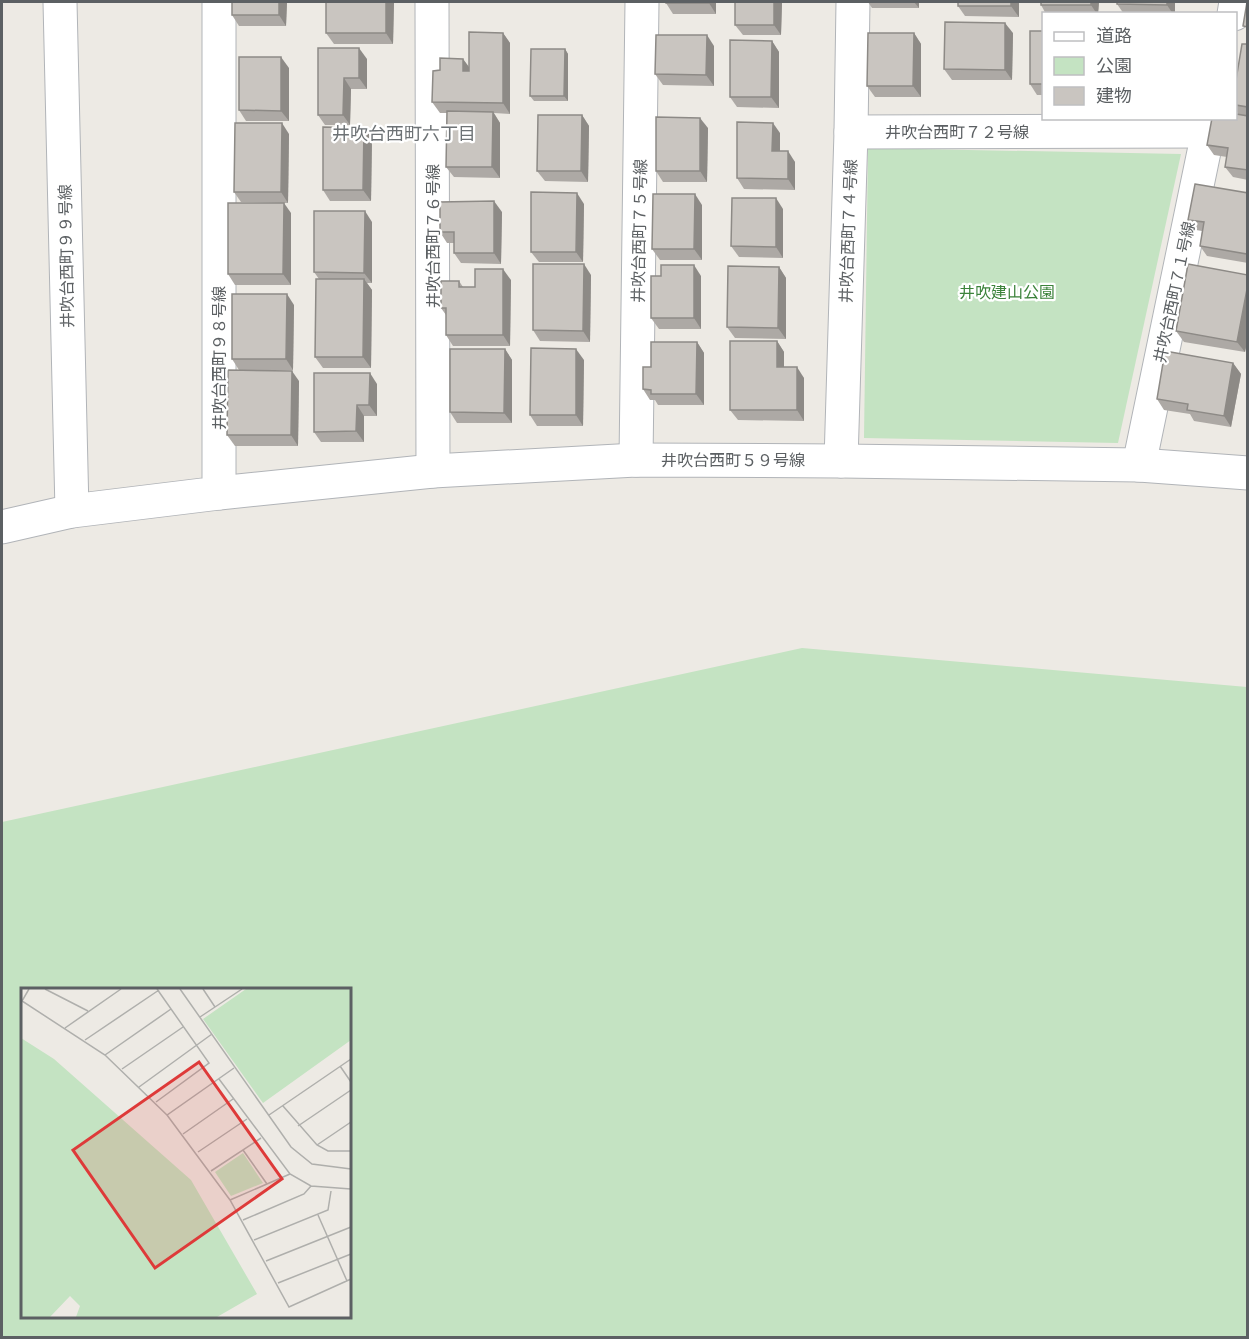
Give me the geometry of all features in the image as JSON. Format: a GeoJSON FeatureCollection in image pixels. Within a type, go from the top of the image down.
{"type":"FeatureCollection","features":[{"type":"Feature","properties":{"kind":"street","name":"井吹台西町９９号線"},"geometry":{"type":"LineString","coordinates":[[60,2],[72,511]]}},
{"type":"Feature","properties":{"kind":"street","name":"井吹台西町９８号線"},"geometry":{"type":"LineString","coordinates":[[219,2],[219,493]]}},
{"type":"Feature","properties":{"kind":"street","name":"井吹台西町７６号線"},"geometry":{"type":"LineString","coordinates":[[432,2],[433,471]]}},
{"type":"Feature","properties":{"kind":"street","name":"井吹台西町７５号線"},"geometry":{"type":"LineString","coordinates":[[636,460],[642,2]]}},
{"type":"Feature","properties":{"kind":"street","name":"井吹台西町７４号線"},"geometry":{"type":"LineString","coordinates":[[841,461],[853,2]]}},
{"type":"Feature","properties":{"kind":"street","name":"井吹台西町７２号線"},"geometry":{"type":"LineString","coordinates":[[851,132],[1209,125]]}},
{"type":"Feature","properties":{"kind":"street","name":"井吹台西町７１号線"},"geometry":{"type":"LineString","coordinates":[[1138,465],[1209,125]]}},
{"type":"Feature","properties":{"kind":"street","name":"井吹台西町５９号線"},"geometry":{"type":"LineString","coordinates":[[219,493],[433,471],[636,460],[1138,465],[1248,473]]}},
{"type":"Feature","properties":{"kind":"street"},"geometry":{"type":"LineString","coordinates":[[2,527],[72,511],[219,493]]}},
{"type":"Feature","properties":{"kind":"green space","name":"井吹建山公園"},"geometry":{"type":"Polygon","coordinates":[[[868,148],[1181,154],[1118,443],[864,438],[868,148]]]}},
{"type":"Feature","properties":{"kind":"green space"},"geometry":{"type":"Polygon","coordinates":[[[802,648],[1247,687],[1247,1337],[2,1337],[2,822],[802,648]]]}},
{"type":"Feature","properties":{"kind":"building"},"geometry":{"type":"Polygon","coordinates":[[[232,2],[279,2],[279,15],[232,15],[232,2]]]}},
{"type":"Feature","properties":{"kind":"building"},"geometry":{"type":"Polygon","coordinates":[[[326,2],[386,2],[386,33],[326,33],[326,2]]]}},
{"type":"Feature","properties":{"kind":"building"},"geometry":{"type":"Polygon","coordinates":[[[709,2],[709,3],[666,3],[709,2]]]}},
{"type":"Feature","properties":{"kind":"building"},"geometry":{"type":"Polygon","coordinates":[[[735,2],[774,2],[774,25],[735,25],[735,2]]]}},
{"type":"Feature","properties":{"kind":"building"},"geometry":{"type":"Polygon","coordinates":[[[958,2],[1011,2],[1011,6],[958,6],[958,2]]]}},
{"type":"Feature","properties":{"kind":"building"},"geometry":{"type":"Polygon","coordinates":[[[1041,2],[1091,2],[1091,5],[1041,5],[1041,2]]]}},
{"type":"Feature","properties":{"kind":"building"},"geometry":{"type":"Polygon","coordinates":[[[1117,2],[1167,2],[1167,5],[1117,4],[1117,2]]]}},
{"type":"Feature","properties":{"kind":"building"},"geometry":{"type":"Polygon","coordinates":[[[1248,2],[1248,27],[1243,26],[1248,2]]]}},
{"type":"Feature","properties":{"kind":"building"},"geometry":{"type":"Polygon","coordinates":[[[945,22],[1005,23],[1005,70],[944,69],[945,22]]]}},
{"type":"Feature","properties":{"kind":"building"},"geometry":{"type":"Polygon","coordinates":[[[1030,31],[1042,31],[1042,84],[1030,84],[1030,31]]]}},
{"type":"Feature","properties":{"kind":"building"},"geometry":{"type":"Polygon","coordinates":[[[469,32],[503,33],[503,103],[432,102],[433,71],[440,70],[440,58],[463,59],[463,71],[469,71],[469,32]]]}},
{"type":"Feature","properties":{"kind":"building"},"geometry":{"type":"Polygon","coordinates":[[[868,33],[914,33],[913,86],[867,86],[868,33]]]}},
{"type":"Feature","properties":{"kind":"building"},"geometry":{"type":"Polygon","coordinates":[[[656,35],[707,35],[706,75],[655,74],[656,35]]]}},
{"type":"Feature","properties":{"kind":"building"},"geometry":{"type":"Polygon","coordinates":[[[730,40],[772,41],[771,97],[730,97],[730,40]]]}},
{"type":"Feature","properties":{"kind":"building"},"geometry":{"type":"Polygon","coordinates":[[[1242,44],[1248,44],[1248,107],[1237,105],[1237,74],[1242,44]]]}},
{"type":"Feature","properties":{"kind":"building"},"geometry":{"type":"Polygon","coordinates":[[[318,48],[359,48],[359,78],[344,78],[343,115],[318,115],[318,48]]]}},
{"type":"Feature","properties":{"kind":"building"},"geometry":{"type":"Polygon","coordinates":[[[531,49],[565,49],[564,96],[530,96],[531,49]]]}},
{"type":"Feature","properties":{"kind":"building"},"geometry":{"type":"Polygon","coordinates":[[[239,57],[281,57],[281,111],[239,110],[239,57]]]}},
{"type":"Feature","properties":{"kind":"building"},"geometry":{"type":"Polygon","coordinates":[[[447,111],[493,112],[492,167],[446,167],[447,111]]]}},
{"type":"Feature","properties":{"kind":"building"},"geometry":{"type":"Polygon","coordinates":[[[1237,114],[1248,116],[1248,170],[1225,167],[1228,148],[1207,145],[1212,120],[1237,120],[1237,114]]]}},
{"type":"Feature","properties":{"kind":"building"},"geometry":{"type":"Polygon","coordinates":[[[538,115],[582,115],[581,171],[537,171],[538,115]]]}},
{"type":"Feature","properties":{"kind":"building"},"geometry":{"type":"Polygon","coordinates":[[[656,117],[700,118],[700,171],[656,171],[656,117]]]}},
{"type":"Feature","properties":{"kind":"building"},"geometry":{"type":"Polygon","coordinates":[[[737,122],[773,123],[772,151],[788,151],[788,179],[737,178],[737,122]]]}},
{"type":"Feature","properties":{"kind":"building"},"geometry":{"type":"Polygon","coordinates":[[[235,123],[282,123],[281,192],[234,192],[235,123]]]}},
{"type":"Feature","properties":{"kind":"building"},"geometry":{"type":"Polygon","coordinates":[[[323,127],[364,128],[363,190],[323,190],[323,127]]]}},
{"type":"Feature","properties":{"kind":"building"},"geometry":{"type":"Polygon","coordinates":[[[1195,184],[1248,193],[1247,254],[1200,246],[1204,222],[1188,220],[1195,184]]]}},
{"type":"Feature","properties":{"kind":"building"},"geometry":{"type":"Polygon","coordinates":[[[531,192],[577,193],[576,252],[531,252],[531,192]]]}},
{"type":"Feature","properties":{"kind":"building"},"geometry":{"type":"Polygon","coordinates":[[[653,194],[695,194],[694,249],[652,249],[653,194]]]}},
{"type":"Feature","properties":{"kind":"building"},"geometry":{"type":"Polygon","coordinates":[[[732,198],[776,198],[776,247],[731,246],[732,198]]]}},
{"type":"Feature","properties":{"kind":"building"},"geometry":{"type":"Polygon","coordinates":[[[494,201],[494,253],[454,253],[454,232],[440,232],[440,202],[494,201]]]}},
{"type":"Feature","properties":{"kind":"building"},"geometry":{"type":"Polygon","coordinates":[[[228,203],[284,203],[283,274],[228,274],[228,203]]]}},
{"type":"Feature","properties":{"kind":"building"},"geometry":{"type":"Polygon","coordinates":[[[314,211],[365,211],[364,273],[314,272],[314,211]]]}},
{"type":"Feature","properties":{"kind":"building"},"geometry":{"type":"Polygon","coordinates":[[[533,264],[584,264],[583,331],[533,330],[533,264]]]}},
{"type":"Feature","properties":{"kind":"building"},"geometry":{"type":"Polygon","coordinates":[[[1188,264],[1248,275],[1237,342],[1176,331],[1188,264]]]}},
{"type":"Feature","properties":{"kind":"building"},"geometry":{"type":"Polygon","coordinates":[[[661,265],[694,265],[694,318],[651,318],[651,276],[661,276],[661,265]]]}},
{"type":"Feature","properties":{"kind":"building"},"geometry":{"type":"Polygon","coordinates":[[[728,266],[779,267],[778,328],[727,327],[728,266]]]}},
{"type":"Feature","properties":{"kind":"building"},"geometry":{"type":"Polygon","coordinates":[[[475,269],[503,269],[503,335],[446,335],[446,308],[441,308],[441,281],[459,281],[459,287],[475,287],[475,269]]]}},
{"type":"Feature","properties":{"kind":"building"},"geometry":{"type":"Polygon","coordinates":[[[316,279],[364,279],[363,357],[315,357],[316,279]]]}},
{"type":"Feature","properties":{"kind":"building"},"geometry":{"type":"Polygon","coordinates":[[[232,294],[287,294],[286,359],[232,359],[232,294]]]}},
{"type":"Feature","properties":{"kind":"building"},"geometry":{"type":"Polygon","coordinates":[[[730,341],[777,341],[777,367],[797,367],[797,410],[730,410],[730,341]]]}},
{"type":"Feature","properties":{"kind":"building"},"geometry":{"type":"Polygon","coordinates":[[[651,342],[697,342],[696,394],[651,394],[651,390],[643,389],[643,367],[651,367],[651,342]]]}},
{"type":"Feature","properties":{"kind":"building"},"geometry":{"type":"Polygon","coordinates":[[[531,348],[576,349],[576,415],[530,415],[531,348]]]}},
{"type":"Feature","properties":{"kind":"building"},"geometry":{"type":"Polygon","coordinates":[[[450,349],[505,349],[504,413],[450,412],[450,349]]]}},
{"type":"Feature","properties":{"kind":"building"},"geometry":{"type":"Polygon","coordinates":[[[1165,351],[1233,363],[1224,416],[1187,410],[1188,404],[1157,399],[1165,351]]]}},
{"type":"Feature","properties":{"kind":"building"},"geometry":{"type":"Polygon","coordinates":[[[228,370],[292,371],[291,435],[227,435],[228,370]]]}},
{"type":"Feature","properties":{"kind":"building"},"geometry":{"type":"Polygon","coordinates":[[[314,373],[370,373],[369,405],[357,405],[356,431],[314,432],[314,373]]]}},
{"type":"Feature","properties":{"kind":"district","name":"井吹台西町六丁目"},"geometry":{"type":"Point","coordinates":[404,134]}}]}
